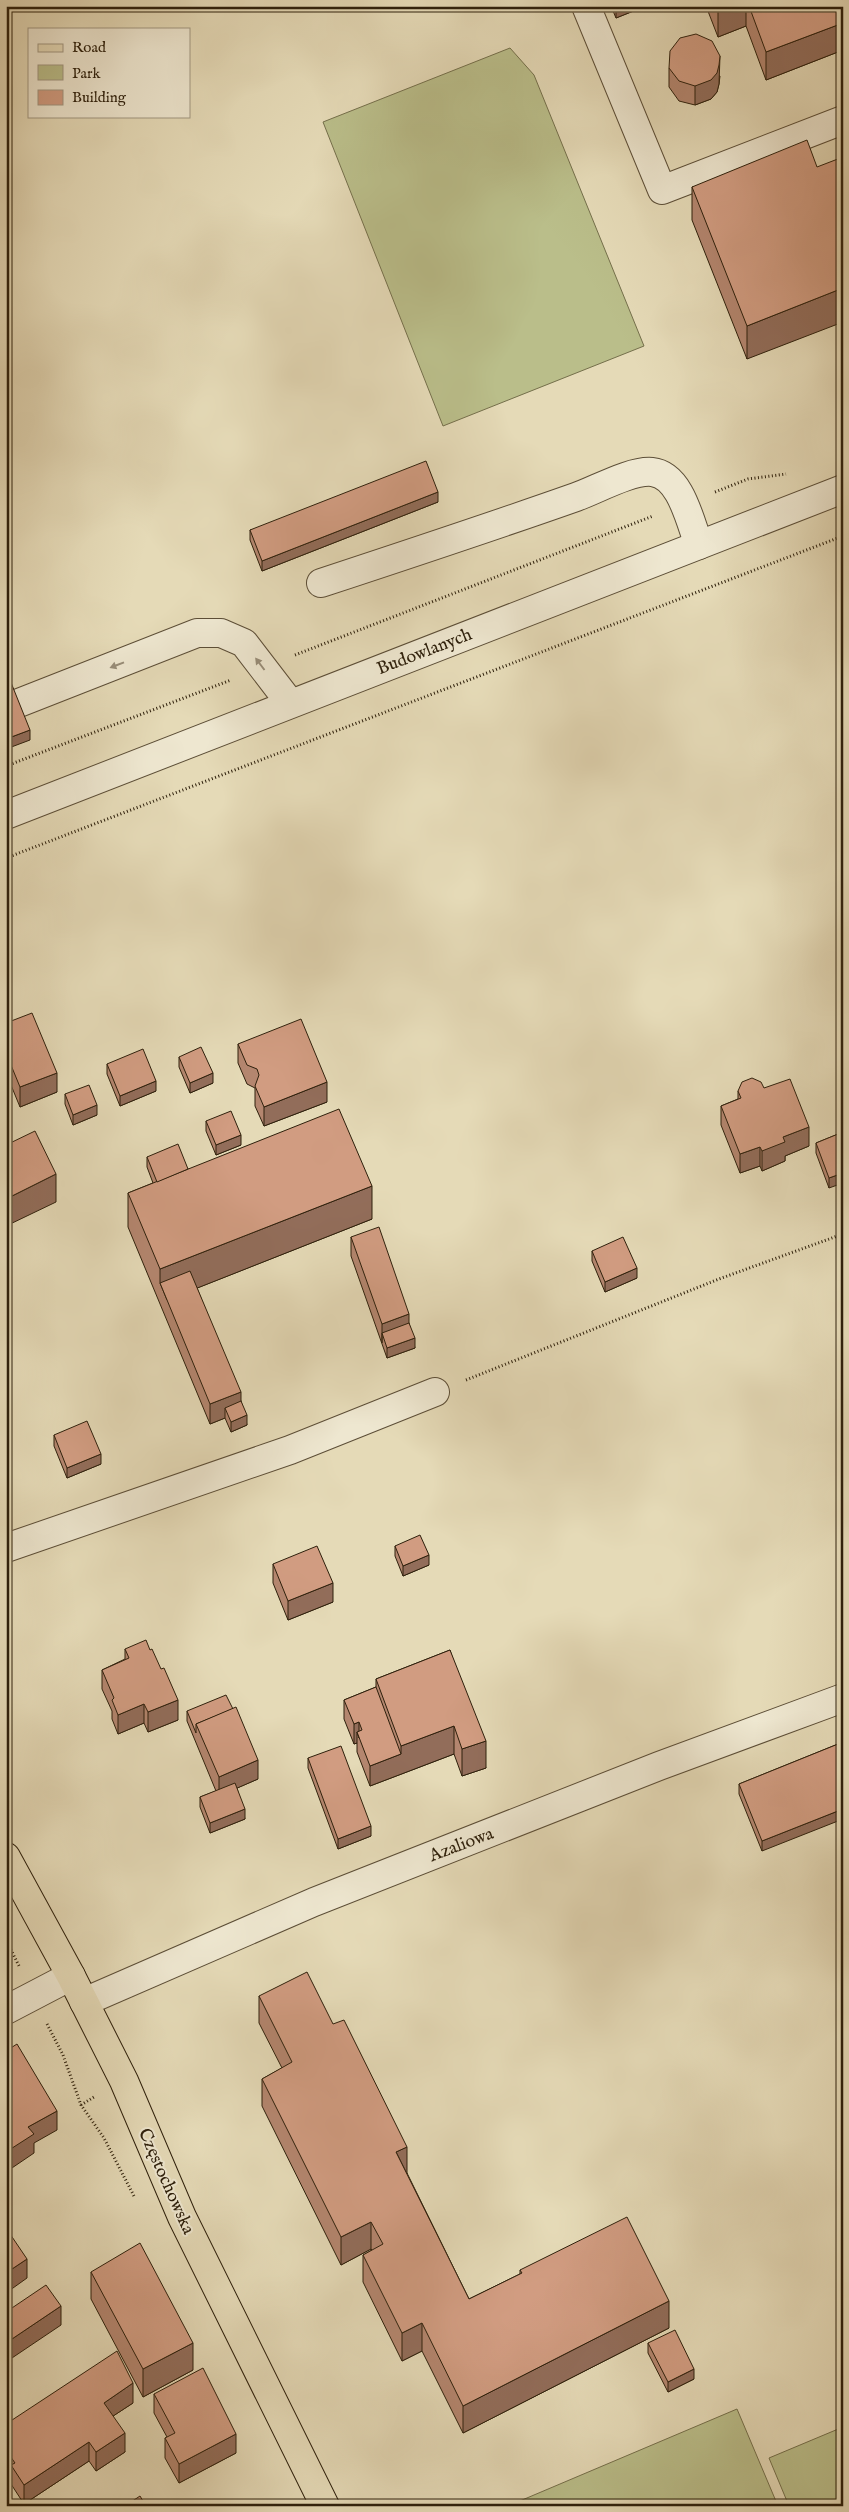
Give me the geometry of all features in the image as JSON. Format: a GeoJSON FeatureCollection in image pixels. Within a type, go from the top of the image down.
{"type":"FeatureCollection","features":[{"type":"Feature","properties":{"kind":"main road","name":"Częstochowska"},"geometry":{"type":"LineString","coordinates":[[6,1857],[71,1976],[124,2081],[182,2217],[325,2506]]}},
{"type":"Feature","properties":{"kind":"street"},"geometry":{"type":"LineString","coordinates":[[586,6],[662,190],[843,120]]}},
{"type":"Feature","properties":{"kind":"street"},"geometry":{"type":"LineString","coordinates":[[321,583],[578,496],[637,474],[652,472],[667,478],[676,487],[699,545]]}},
{"type":"Feature","properties":{"kind":"street","name":"Budowlanych"},"geometry":{"type":"LineString","coordinates":[[6,815],[843,489]]}},
{"type":"Feature","properties":{"kind":"street"},"geometry":{"type":"LineString","coordinates":[[6,708],[197,633],[222,632],[244,643],[290,704]]}},
{"type":"Feature","properties":{"kind":"street"},"geometry":{"type":"LineString","coordinates":[[6,1548],[290,1450],[435,1392]]}},
{"type":"Feature","properties":{"kind":"street","name":"Azaliowa"},"geometry":{"type":"LineString","coordinates":[[84,2002],[314,1902],[650,1770],[843,1698]]}},
{"type":"Feature","properties":{"kind":"street"},"geometry":{"type":"LineString","coordinates":[[6,2010],[71,1976]]}},
{"type":"Feature","properties":{"kind":"path"},"geometry":{"type":"LineString","coordinates":[[6,766],[748,479],[792,473]]}},
{"type":"Feature","properties":{"kind":"path"},"geometry":{"type":"LineString","coordinates":[[6,858],[843,536]]}},
{"type":"Feature","properties":{"kind":"path"},"geometry":{"type":"LineString","coordinates":[[435,1392],[718,1279],[843,1234]]}},
{"type":"Feature","properties":{"kind":"green space"},"geometry":{"type":"Polygon","coordinates":[[[510,48],[534,75],[644,346],[443,426],[323,122],[510,48]]]}},
{"type":"Feature","properties":{"kind":"green space"},"geometry":{"type":"Polygon","coordinates":[[[737,2409],[778,2506],[508,2506],[737,2409]]]}},
{"type":"Feature","properties":{"kind":"green space"},"geometry":{"type":"Polygon","coordinates":[[[843,2427],[843,2506],[789,2506],[769,2458],[843,2427]]]}},
{"type":"Feature","properties":{"kind":"building"},"geometry":{"type":"Polygon","coordinates":[[[749,6],[843,6],[843,23],[766,52],[749,6]]]}},
{"type":"Feature","properties":{"kind":"building"},"geometry":{"type":"Polygon","coordinates":[[[696,34],[712,41],[720,56],[717,73],[711,80],[695,86],[679,81],[669,68],[670,51],[680,38],[696,34]]]}},
{"type":"Feature","properties":{"kind":"building"},"geometry":{"type":"Polygon","coordinates":[[[807,140],[817,167],[843,157],[843,288],[747,326],[692,187],[807,140]]]}},
{"type":"Feature","properties":{"kind":"building"},"geometry":{"type":"Polygon","coordinates":[[[426,461],[438,492],[262,561],[250,530],[426,461]]]}},
{"type":"Feature","properties":{"kind":"building"},"geometry":{"type":"Polygon","coordinates":[[[6,670],[30,730],[6,739],[6,670]]]}},
{"type":"Feature","properties":{"kind":"building"},"geometry":{"type":"Polygon","coordinates":[[[32,1013],[57,1073],[20,1087],[6,1053],[6,1023],[32,1013]]]}},
{"type":"Feature","properties":{"kind":"building"},"geometry":{"type":"Polygon","coordinates":[[[301,1019],[327,1082],[264,1107],[255,1086],[259,1075],[257,1069],[247,1065],[238,1044],[301,1019]]]}},
{"type":"Feature","properties":{"kind":"building"},"geometry":{"type":"Polygon","coordinates":[[[201,1047],[213,1073],[190,1083],[179,1057],[201,1047]]]}},
{"type":"Feature","properties":{"kind":"building"},"geometry":{"type":"Polygon","coordinates":[[[143,1049],[156,1081],[120,1096],[107,1064],[143,1049]]]}},
{"type":"Feature","properties":{"kind":"building"},"geometry":{"type":"Polygon","coordinates":[[[752,1078],[761,1082],[764,1088],[790,1079],[809,1127],[783,1137],[785,1142],[762,1151],[760,1147],[740,1154],[721,1106],[741,1098],[738,1091],[742,1082],[752,1078]]]}},
{"type":"Feature","properties":{"kind":"building"},"geometry":{"type":"Polygon","coordinates":[[[89,1085],[97,1105],[73,1115],[65,1094],[89,1085]]]}},
{"type":"Feature","properties":{"kind":"building"},"geometry":{"type":"Polygon","coordinates":[[[339,1109],[372,1186],[160,1269],[128,1193],[339,1109]]]}},
{"type":"Feature","properties":{"kind":"building"},"geometry":{"type":"Polygon","coordinates":[[[231,1111],[241,1135],[216,1145],[206,1121],[231,1111]]]}},
{"type":"Feature","properties":{"kind":"building"},"geometry":{"type":"Polygon","coordinates":[[[35,1131],[56,1174],[6,1199],[6,1145],[35,1131]]]}},
{"type":"Feature","properties":{"kind":"building"},"geometry":{"type":"Polygon","coordinates":[[[843,1132],[843,1173],[829,1178],[816,1143],[843,1132]]]}},
{"type":"Feature","properties":{"kind":"building"},"geometry":{"type":"Polygon","coordinates":[[[178,1144],[188,1169],[157,1182],[147,1157],[178,1144]]]}},
{"type":"Feature","properties":{"kind":"building"},"geometry":{"type":"Polygon","coordinates":[[[379,1227],[409,1314],[382,1324],[351,1237],[379,1227]]]}},
{"type":"Feature","properties":{"kind":"building"},"geometry":{"type":"Polygon","coordinates":[[[623,1237],[637,1268],[605,1282],[592,1251],[623,1237]]]}},
{"type":"Feature","properties":{"kind":"building"},"geometry":{"type":"Polygon","coordinates":[[[190,1271],[241,1392],[210,1404],[160,1283],[190,1271]]]}},
{"type":"Feature","properties":{"kind":"building"},"geometry":{"type":"Polygon","coordinates":[[[409,1323],[415,1338],[387,1348],[382,1333],[409,1323]]]}},
{"type":"Feature","properties":{"kind":"building"},"geometry":{"type":"Polygon","coordinates":[[[241,1401],[247,1415],[231,1422],[225,1408],[241,1401]]]}},
{"type":"Feature","properties":{"kind":"building"},"geometry":{"type":"Polygon","coordinates":[[[87,1421],[101,1454],[67,1468],[54,1435],[87,1421]]]}},
{"type":"Feature","properties":{"kind":"building"},"geometry":{"type":"Polygon","coordinates":[[[420,1535],[429,1555],[403,1566],[395,1546],[420,1535]]]}},
{"type":"Feature","properties":{"kind":"building"},"geometry":{"type":"Polygon","coordinates":[[[317,1546],[333,1583],[288,1601],[273,1564],[317,1546]]]}},
{"type":"Feature","properties":{"kind":"building"},"geometry":{"type":"Polygon","coordinates":[[[146,1640],[161,1669],[164,1668],[178,1700],[148,1712],[144,1704],[118,1715],[112,1700],[114,1698],[102,1670],[129,1658],[125,1649],[146,1640]]]}},
{"type":"Feature","properties":{"kind":"building"},"geometry":{"type":"Polygon","coordinates":[[[450,1650],[486,1741],[462,1749],[454,1726],[401,1746],[376,1679],[450,1650]]]}},
{"type":"Feature","properties":{"kind":"building"},"geometry":{"type":"Polygon","coordinates":[[[376,1687],[401,1754],[370,1766],[357,1732],[362,1730],[359,1722],[354,1724],[344,1700],[376,1687]]]}},
{"type":"Feature","properties":{"kind":"building"},"geometry":{"type":"Polygon","coordinates":[[[226,1695],[233,1709],[196,1724],[196,1733],[187,1711],[226,1695]]]}},
{"type":"Feature","properties":{"kind":"building"},"geometry":{"type":"Polygon","coordinates":[[[236,1707],[258,1760],[219,1777],[196,1724],[236,1707]]]}},
{"type":"Feature","properties":{"kind":"building"},"geometry":{"type":"Polygon","coordinates":[[[843,1742],[843,1809],[762,1841],[739,1784],[843,1742]]]}},
{"type":"Feature","properties":{"kind":"building"},"geometry":{"type":"Polygon","coordinates":[[[341,1746],[371,1826],[338,1839],[308,1758],[341,1746]]]}},
{"type":"Feature","properties":{"kind":"building"},"geometry":{"type":"Polygon","coordinates":[[[235,1783],[245,1809],[210,1823],[200,1797],[235,1783]]]}},
{"type":"Feature","properties":{"kind":"building"},"geometry":{"type":"Polygon","coordinates":[[[307,1972],[333,2024],[344,2020],[407,2147],[396,2152],[469,2299],[522,2273],[520,2270],[627,2217],[669,2301],[463,2406],[422,2323],[402,2333],[363,2255],[383,2244],[371,2222],[341,2237],[262,2079],[292,2062],[259,1996],[307,1972]]]}},
{"type":"Feature","properties":{"kind":"building"},"geometry":{"type":"Polygon","coordinates":[[[17,2044],[57,2111],[28,2127],[34,2134],[6,2152],[6,2051],[17,2044]]]}},
{"type":"Feature","properties":{"kind":"building"},"geometry":{"type":"Polygon","coordinates":[[[6,2228],[27,2259],[6,2273],[6,2228]]]}},
{"type":"Feature","properties":{"kind":"building"},"geometry":{"type":"Polygon","coordinates":[[[140,2243],[193,2343],[143,2369],[91,2272],[140,2243]]]}},
{"type":"Feature","properties":{"kind":"building"},"geometry":{"type":"Polygon","coordinates":[[[46,2285],[61,2306],[6,2343],[6,2312],[46,2285]]]}},
{"type":"Feature","properties":{"kind":"building"},"geometry":{"type":"Polygon","coordinates":[[[675,2330],[694,2369],[668,2382],[648,2343],[675,2330]]]}},
{"type":"Feature","properties":{"kind":"building"},"geometry":{"type":"Polygon","coordinates":[[[117,2351],[133,2383],[104,2403],[125,2433],[96,2452],[89,2442],[24,2485],[11,2465],[15,2463],[6,2450],[6,2424],[117,2351]]]}},
{"type":"Feature","properties":{"kind":"building"},"geometry":{"type":"Polygon","coordinates":[[[203,2368],[236,2434],[179,2464],[165,2438],[175,2433],[154,2394],[203,2368]]]}},
{"type":"Feature","properties":{"kind":"building"},"geometry":{"type":"Polygon","coordinates":[[[140,2496],[146,2506],[125,2506],[140,2496]]]}}]}
